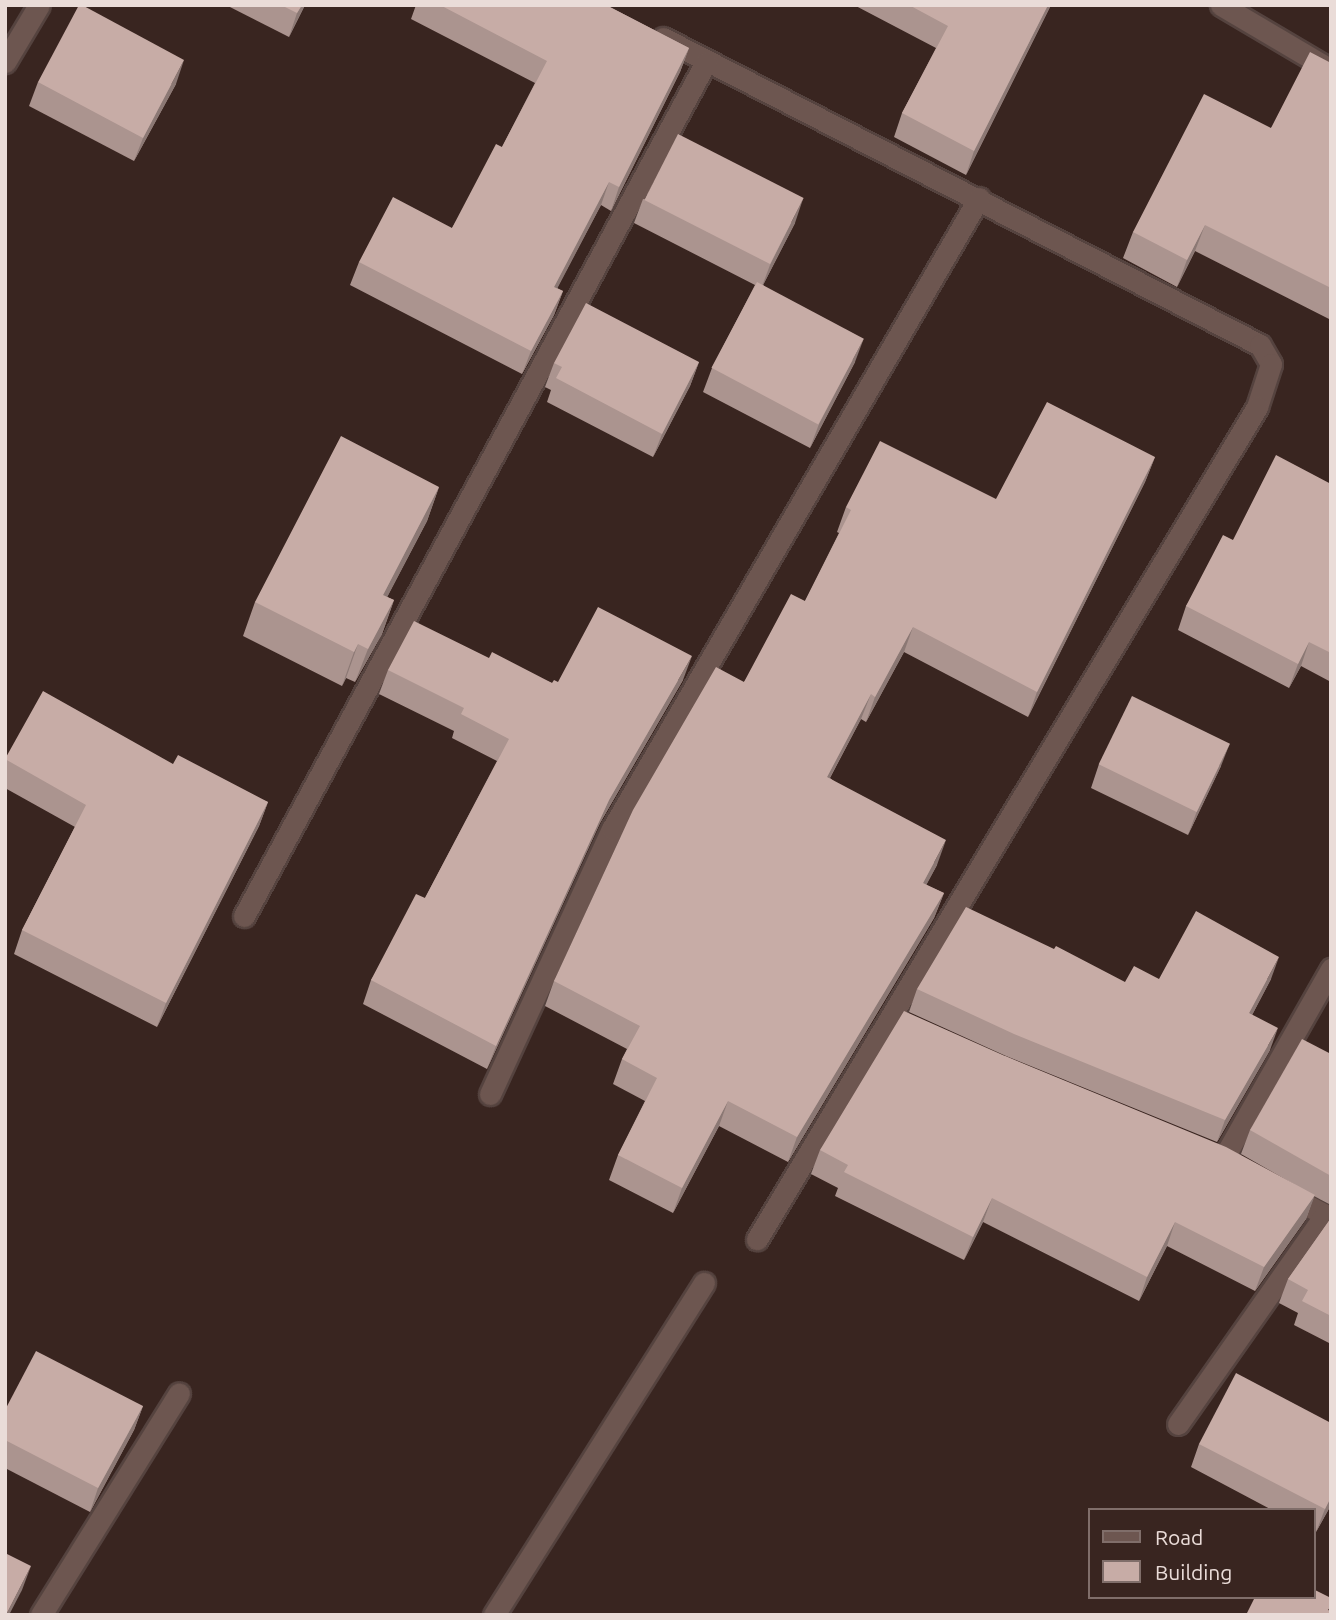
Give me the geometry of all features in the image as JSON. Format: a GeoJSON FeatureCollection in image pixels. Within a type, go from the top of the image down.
{"type":"FeatureCollection","features":[{"type":"Feature","properties":{"kind":"street"},"geometry":{"type":"LineString","coordinates":[[5,62],[40,5]]}},
{"type":"Feature","properties":{"kind":"street"},"geometry":{"type":"LineString","coordinates":[[1221,5],[1331,70]]}},
{"type":"Feature","properties":{"kind":"street"},"geometry":{"type":"LineString","coordinates":[[650,31],[1260,345],[1271,364],[1256,407],[897,1021],[757,1239]]}},
{"type":"Feature","properties":{"kind":"street"},"geometry":{"type":"LineString","coordinates":[[244,916],[706,62]]}},
{"type":"Feature","properties":{"kind":"street"},"geometry":{"type":"LineString","coordinates":[[490,1094],[612,829],[979,198]]}},
{"type":"Feature","properties":{"kind":"street"},"geometry":{"type":"LineString","coordinates":[[1223,1159],[1331,969]]}},
{"type":"Feature","properties":{"kind":"street"},"geometry":{"type":"LineString","coordinates":[[1198,1149],[1246,1171]]}},
{"type":"Feature","properties":{"kind":"street"},"geometry":{"type":"LineString","coordinates":[[1178,1424],[1328,1217],[1268,1184]]}},
{"type":"Feature","properties":{"kind":"street"},"geometry":{"type":"LineString","coordinates":[[494,1615],[704,1283]]}},
{"type":"Feature","properties":{"kind":"street"},"geometry":{"type":"LineString","coordinates":[[41,1615],[178,1394]]}},
{"type":"Feature","properties":{"kind":"building"},"geometry":{"type":"Polygon","coordinates":[[[79,5],[184,60],[143,138],[38,82],[79,5]]]}},
{"type":"Feature","properties":{"kind":"building"},"geometry":{"type":"Polygon","coordinates":[[[281,5],[302,5],[297,13],[281,5]]]}},
{"type":"Feature","properties":{"kind":"building"},"geometry":{"type":"Polygon","coordinates":[[[440,5],[606,5],[689,48],[619,187],[609,182],[554,287],[563,291],[531,351],[359,262],[393,197],[452,228],[496,144],[502,147],[547,61],[440,5]]]}},
{"type":"Feature","properties":{"kind":"building"},"geometry":{"type":"Polygon","coordinates":[[[909,5],[1048,5],[974,151],[902,113],[948,26],[909,5]]]}},
{"type":"Feature","properties":{"kind":"building"},"geometry":{"type":"Polygon","coordinates":[[[1310,52],[1331,63],[1331,288],[1205,225],[1187,260],[1133,232],[1204,94],[1271,128],[1310,52]]]}},
{"type":"Feature","properties":{"kind":"building"},"geometry":{"type":"Polygon","coordinates":[[[678,134],[804,198],[770,264],[644,200],[678,134]]]}},
{"type":"Feature","properties":{"kind":"building"},"geometry":{"type":"Polygon","coordinates":[[[757,282],[864,339],[818,424],[711,368],[757,282]]]}},
{"type":"Feature","properties":{"kind":"building"},"geometry":{"type":"Polygon","coordinates":[[[586,303],[699,362],[662,434],[556,378],[562,367],[554,363],[586,303]]]}},
{"type":"Feature","properties":{"kind":"building"},"geometry":{"type":"Polygon","coordinates":[[[1047,402],[1155,457],[1037,692],[913,627],[875,697],[871,694],[827,777],[946,840],[923,883],[944,893],[797,1137],[728,1101],[682,1188],[618,1155],[657,1078],[622,1059],[640,1026],[554,981],[633,810],[716,667],[744,682],[791,594],[805,601],[851,510],[846,507],[880,441],[996,499],[1047,402]]]}},
{"type":"Feature","properties":{"kind":"building"},"geometry":{"type":"Polygon","coordinates":[[[341,436],[439,487],[383,595],[394,600],[368,649],[358,644],[354,652],[255,602],[341,436]]]}},
{"type":"Feature","properties":{"kind":"building"},"geometry":{"type":"Polygon","coordinates":[[[1276,455],[1331,484],[1331,653],[1309,642],[1298,664],[1186,606],[1223,535],[1233,540],[1276,455]]]}},
{"type":"Feature","properties":{"kind":"building"},"geometry":{"type":"Polygon","coordinates":[[[598,607],[692,656],[609,800],[496,1046],[371,980],[416,894],[425,898],[509,739],[461,714],[464,708],[388,670],[414,621],[489,658],[492,652],[552,683],[554,680],[558,682],[598,607]]]}},
{"type":"Feature","properties":{"kind":"building"},"geometry":{"type":"Polygon","coordinates":[[[43,691],[173,764],[178,755],[268,802],[166,1003],[22,930],[86,805],[5,759],[43,691]]]}},
{"type":"Feature","properties":{"kind":"building"},"geometry":{"type":"Polygon","coordinates":[[[1132,696],[1230,744],[1197,812],[1099,764],[1132,696]]]}},
{"type":"Feature","properties":{"kind":"building"},"geometry":{"type":"Polygon","coordinates":[[[966,907],[1054,949],[1056,946],[1125,982],[1134,966],[1159,979],[1196,911],[1279,957],[1249,1013],[1278,1028],[1225,1120],[1014,1034],[917,989],[966,907]]]}},
{"type":"Feature","properties":{"kind":"building"},"geometry":{"type":"Polygon","coordinates":[[[904,1011],[1005,1056],[1226,1147],[1315,1195],[1264,1267],[1175,1222],[1147,1277],[992,1198],[973,1237],[844,1172],[848,1165],[820,1150],[904,1011]]]}},
{"type":"Feature","properties":{"kind":"building"},"geometry":{"type":"Polygon","coordinates":[[[1302,1039],[1331,1054],[1331,1176],[1250,1130],[1302,1039]]]}},
{"type":"Feature","properties":{"kind":"building"},"geometry":{"type":"Polygon","coordinates":[[[1331,1218],[1331,1316],[1302,1301],[1308,1290],[1288,1279],[1331,1218]]]}},
{"type":"Feature","properties":{"kind":"building"},"geometry":{"type":"Polygon","coordinates":[[[36,1351],[143,1406],[98,1488],[5,1440],[5,1410],[36,1351]]]}},
{"type":"Feature","properties":{"kind":"building"},"geometry":{"type":"Polygon","coordinates":[[[1236,1373],[1331,1423],[1331,1497],[1325,1509],[1199,1444],[1236,1373]]]}},
{"type":"Feature","properties":{"kind":"building"},"geometry":{"type":"Polygon","coordinates":[[[5,1553],[31,1566],[6,1615],[5,1615],[5,1553]]]}},
{"type":"Feature","properties":{"kind":"building"},"geometry":{"type":"Polygon","coordinates":[[[1315,1590],[1331,1598],[1328,1610],[1331,1615],[1246,1615],[1254,1599],[1315,1599],[1315,1590]]]}}]}
